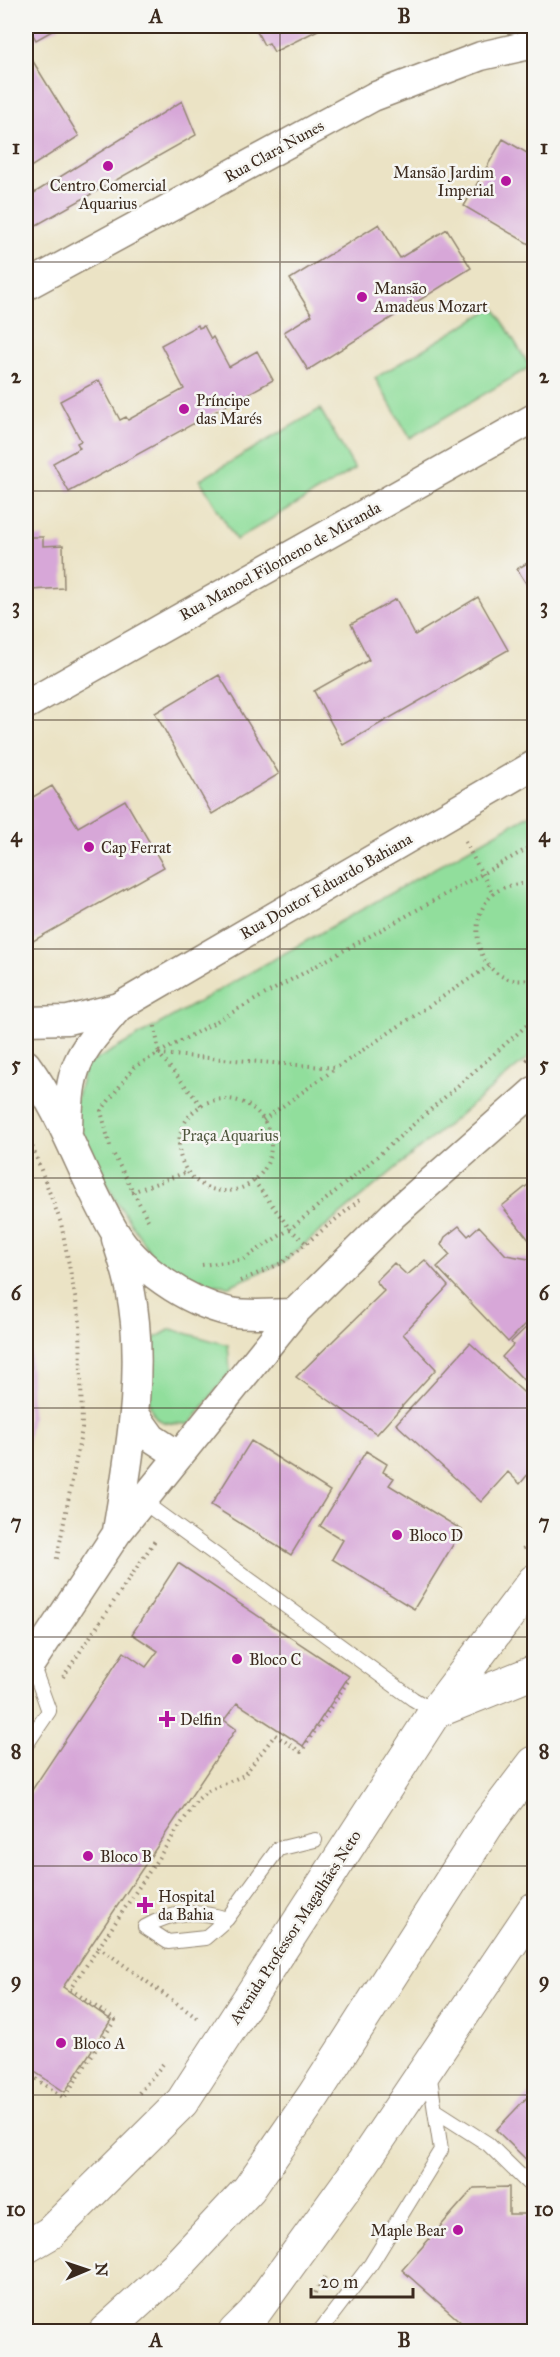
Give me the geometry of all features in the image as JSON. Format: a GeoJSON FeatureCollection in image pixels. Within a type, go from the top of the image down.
{"type":"FeatureCollection","features":[{"type":"Feature","properties":{"kind":"main road","name":"Avenida Professor Magalhães Neto"},"geometry":{"type":"LineString","coordinates":[[26,2247],[50,2233],[182,2102],[435,1712],[534,1581]]}},
{"type":"Feature","properties":{"kind":"main road"},"geometry":{"type":"LineString","coordinates":[[435,1712],[534,1672]]}},
{"type":"Feature","properties":{"kind":"main road"},"geometry":{"type":"LineString","coordinates":[[105,2331],[176,2267],[249,2189],[314,2095],[487,1825],[534,1763]]}},
{"type":"Feature","properties":{"kind":"main road"},"geometry":{"type":"LineString","coordinates":[[235,2331],[254,2313],[348,2182],[534,1909]]}},
{"type":"Feature","properties":{"kind":"street","name":"Rua Clara Nunes"},"geometry":{"type":"LineString","coordinates":[[26,286],[373,97],[481,56],[534,44]]}},
{"type":"Feature","properties":{"kind":"street","name":"Rua Manoel Filomeno de Miranda"},"geometry":{"type":"LineString","coordinates":[[26,705],[534,418]]}},
{"type":"Feature","properties":{"kind":"street","name":"Rua Doutor Eduardo Bahiana"},"geometry":{"type":"LineString","coordinates":[[26,1021],[68,1020],[119,1007],[534,765]]}},
{"type":"Feature","properties":{"kind":"street","name":"Rua Doutor Eduardo Bahiana"},"geometry":{"type":"LineString","coordinates":[[68,1132],[68,1097],[72,1071],[85,1047],[119,1007]]}},
{"type":"Feature","properties":{"kind":"street"},"geometry":{"type":"LineString","coordinates":[[26,1064],[68,1132],[114,1231],[130,1288],[136,1337],[134,1413],[117,1533]]}},
{"type":"Feature","properties":{"kind":"street"},"geometry":{"type":"LineString","coordinates":[[28,1667],[117,1533],[294,1313],[393,1215],[534,1091]]}},
{"type":"Feature","properties":{"kind":"street"},"geometry":{"type":"LineString","coordinates":[[114,1231],[151,1273],[205,1304],[231,1312],[294,1313]]}},
{"type":"Feature","properties":{"kind":"street"},"geometry":{"type":"LineString","coordinates":[[134,1413],[152,1438],[178,1455]]}},
{"type":"Feature","properties":{"kind":"lane"},"geometry":{"type":"LineString","coordinates":[[142,1501],[361,1661],[435,1712]]}},
{"type":"Feature","properties":{"kind":"lane"},"geometry":{"type":"LineString","coordinates":[[26,1745],[48,1712],[46,1703],[28,1667]]}},
{"type":"Feature","properties":{"kind":"lane"},"geometry":{"type":"LineString","coordinates":[[227,1919],[204,1912],[163,1917],[145,1927],[168,1942],[205,1938],[227,1919],[278,1849],[315,1840]]}},
{"type":"Feature","properties":{"kind":"lane"},"geometry":{"type":"LineString","coordinates":[[319,2331],[371,2264],[441,2151],[428,2065]]}},
{"type":"Feature","properties":{"kind":"lane"},"geometry":{"type":"LineString","coordinates":[[435,2110],[488,2144],[534,2189]]}},
{"type":"Feature","properties":{"kind":"path"},"geometry":{"type":"LineString","coordinates":[[461,836],[493,894]]}},
{"type":"Feature","properties":{"kind":"path"},"geometry":{"type":"LineString","coordinates":[[456,848],[475,837]]}},
{"type":"Feature","properties":{"kind":"path"},"geometry":{"type":"LineString","coordinates":[[154,1230],[110,1145],[102,1111],[134,1067],[534,845]]}},
{"type":"Feature","properties":{"kind":"path"},"geometry":{"type":"LineString","coordinates":[[534,885],[524,883],[507,886],[493,894],[483,907],[477,922],[476,937],[480,952],[489,966],[513,980],[534,979]]}},
{"type":"Feature","properties":{"kind":"path"},"geometry":{"type":"LineString","coordinates":[[263,1120],[336,1068],[489,966]]}},
{"type":"Feature","properties":{"kind":"path"},"geometry":{"type":"LineString","coordinates":[[198,1264],[206,1266],[242,1260],[290,1229],[365,1167],[534,1019]]}},
{"type":"Feature","properties":{"kind":"path"},"geometry":{"type":"LineString","coordinates":[[146,1030],[165,1020]]}},
{"type":"Feature","properties":{"kind":"path"},"geometry":{"type":"LineString","coordinates":[[155,1026],[159,1054],[201,1105]]}},
{"type":"Feature","properties":{"kind":"path"},"geometry":{"type":"LineString","coordinates":[[521,1064],[534,1053]]}},
{"type":"Feature","properties":{"kind":"path"},"geometry":{"type":"LineString","coordinates":[[159,1054],[336,1068]]}},
{"type":"Feature","properties":{"kind":"path"},"geometry":{"type":"LineString","coordinates":[[228,1098],[254,1109],[263,1120],[269,1132],[268,1159],[254,1181],[241,1188],[226,1191],[198,1183],[187,1172],[180,1158],[179,1143],[182,1128],[190,1115],[201,1105],[228,1098]]}},
{"type":"Feature","properties":{"kind":"path"},"geometry":{"type":"LineString","coordinates":[[26,1130],[61,1223],[80,1322],[82,1429],[57,1561],[52,1570]]}},
{"type":"Feature","properties":{"kind":"path"},"geometry":{"type":"LineString","coordinates":[[124,1196],[187,1172]]}},
{"type":"Feature","properties":{"kind":"path"},"geometry":{"type":"LineString","coordinates":[[254,1181],[290,1229],[307,1244]]}},
{"type":"Feature","properties":{"kind":"path"},"geometry":{"type":"LineString","coordinates":[[229,1286],[282,1263],[368,1193]]}},
{"type":"Feature","properties":{"kind":"path"},"geometry":{"type":"LineString","coordinates":[[46,1703],[134,1577],[168,1520]]}},
{"type":"Feature","properties":{"kind":"path"},"geometry":{"type":"LineString","coordinates":[[26,2072],[64,2098],[115,2020],[70,1989],[197,1800],[206,1792],[244,1775],[274,1735],[301,1752],[361,1661]]}},
{"type":"Feature","properties":{"kind":"path"},"geometry":{"type":"LineString","coordinates":[[99,1947],[198,2018]]}},
{"type":"Feature","properties":{"kind":"green space"},"geometry":{"type":"Polygon","coordinates":[[[494,307],[530,367],[410,438],[375,378],[494,307]]]}},
{"type":"Feature","properties":{"kind":"green space"},"geometry":{"type":"Polygon","coordinates":[[[320,409],[355,469],[236,540],[200,480],[320,409]]]}},
{"type":"Feature","properties":{"kind":"green space","name":"Praça Aquarius"},"geometry":{"type":"Polygon","coordinates":[[[534,812],[534,1053],[282,1263],[229,1286],[193,1283],[156,1262],[115,1199],[72,1115],[85,1066],[534,812]]]}},
{"type":"Feature","properties":{"kind":"green space"},"geometry":{"type":"Polygon","coordinates":[[[171,1329],[228,1345],[230,1372],[190,1424],[161,1421],[153,1412],[150,1403],[148,1392],[155,1338],[171,1329]]]}},
{"type":"Feature","properties":{"kind":"building"},"geometry":{"type":"Polygon","coordinates":[[[28,26],[61,26],[36,40],[28,26]]]}},
{"type":"Feature","properties":{"kind":"building"},"geometry":{"type":"Polygon","coordinates":[[[254,26],[326,26],[274,52],[269,43],[264,45],[254,26]]]}},
{"type":"Feature","properties":{"kind":"building"},"geometry":{"type":"Polygon","coordinates":[[[26,50],[79,136],[26,170],[26,50]]]}},
{"type":"Feature","properties":{"kind":"building","name":"Centro Comercial Aquarius"},"geometry":{"type":"Polygon","coordinates":[[[182,101],[196,135],[26,231],[26,198],[182,101]]]}},
{"type":"Feature","properties":{"kind":"building","name":"Mansão Jardim Imperial"},"geometry":{"type":"Polygon","coordinates":[[[503,139],[532,156],[534,152],[534,247],[464,206],[503,139]]]}},
{"type":"Feature","properties":{"kind":"building","name":"Mansão Amadeus Mozart"},"geometry":{"type":"Polygon","coordinates":[[[379,224],[400,258],[447,229],[471,268],[308,370],[284,332],[312,315],[290,279],[379,224]]]}},
{"type":"Feature","properties":{"kind":"building","name":"Príncipe das Marés"},"geometry":{"type":"Polygon","coordinates":[[[198,325],[199,328],[204,326],[211,339],[213,337],[229,367],[257,351],[273,380],[69,492],[53,463],[80,448],[77,443],[81,441],[60,401],[99,380],[120,420],[126,417],[128,420],[184,389],[161,345],[198,325]]]}},
{"type":"Feature","properties":{"kind":"building"},"geometry":{"type":"Polygon","coordinates":[[[26,537],[43,537],[43,546],[63,545],[64,588],[30,590],[29,583],[26,584],[26,537]]]}},
{"type":"Feature","properties":{"kind":"building"},"geometry":{"type":"Polygon","coordinates":[[[534,559],[534,596],[517,569],[534,559]]]}},
{"type":"Feature","properties":{"kind":"building"},"geometry":{"type":"Polygon","coordinates":[[[478,597],[508,650],[343,745],[314,691],[369,660],[351,624],[396,599],[415,635],[478,597]]]}},
{"type":"Feature","properties":{"kind":"building"},"geometry":{"type":"Polygon","coordinates":[[[219,675],[279,774],[212,814],[155,713],[219,675]]]}},
{"type":"Feature","properties":{"kind":"building","name":"Cap Ferrat"},"geometry":{"type":"Polygon","coordinates":[[[52,786],[78,827],[125,800],[164,867],[26,945],[26,801],[52,786]]]}},
{"type":"Feature","properties":{"kind":"building"},"geometry":{"type":"Polygon","coordinates":[[[534,1180],[534,1246],[502,1206],[534,1180]]]}},
{"type":"Feature","properties":{"kind":"building"},"geometry":{"type":"Polygon","coordinates":[[[459,1226],[468,1236],[479,1226],[506,1255],[534,1260],[534,1316],[508,1342],[437,1267],[450,1255],[441,1245],[445,1237],[459,1226]]]}},
{"type":"Feature","properties":{"kind":"building"},"geometry":{"type":"Polygon","coordinates":[[[425,1260],[448,1286],[403,1334],[436,1369],[377,1434],[296,1377],[384,1291],[376,1281],[394,1263],[407,1275],[425,1260]]]}},
{"type":"Feature","properties":{"kind":"building"},"geometry":{"type":"Polygon","coordinates":[[[533,1321],[534,1391],[502,1357],[513,1345],[511,1342],[533,1321]]]}},
{"type":"Feature","properties":{"kind":"building"},"geometry":{"type":"Polygon","coordinates":[[[26,1322],[30,1336],[32,1418],[27,1448],[26,1322]]]}},
{"type":"Feature","properties":{"kind":"building"},"geometry":{"type":"Polygon","coordinates":[[[470,1343],[534,1402],[534,1467],[520,1484],[508,1472],[481,1502],[396,1424],[470,1343]]]}},
{"type":"Feature","properties":{"kind":"building"},"geometry":{"type":"Polygon","coordinates":[[[251,1441],[330,1491],[291,1555],[211,1505],[251,1441]]]}},
{"type":"Feature","properties":{"kind":"building","name":"Bloco D"},"geometry":{"type":"Polygon","coordinates":[[[366,1451],[387,1464],[383,1472],[394,1478],[389,1485],[462,1530],[414,1609],[332,1559],[343,1540],[320,1526],[366,1451]]]}},
{"type":"Feature","properties":{"kind":"building"},"geometry":{"type":"Polygon","coordinates":[[[178,1563],[349,1676],[303,1746],[237,1703],[224,1720],[236,1729],[63,1987],[111,2020],[65,2092],[26,2066],[26,1799],[124,1652],[146,1667],[158,1651],[132,1634],[178,1563]]]}},
{"type":"Feature","properties":{"kind":"building"},"geometry":{"type":"Polygon","coordinates":[[[534,2090],[534,2167],[496,2130],[534,2090]]]}},
{"type":"Feature","properties":{"kind":"building"},"geometry":{"type":"Polygon","coordinates":[[[509,2187],[509,2214],[534,2214],[534,2332],[462,2332],[464,2325],[402,2270],[474,2188],[509,2187]]]}},
{"type":"Feature","properties":{"kind":"place","name":"Centro Comercial Aquarius"},"geometry":{"type":"Point","coordinates":[108,166]}},
{"type":"Feature","properties":{"kind":"place","name":"Mansão Jardim Imperial"},"geometry":{"type":"Point","coordinates":[506,181]}},
{"type":"Feature","properties":{"kind":"place","name":"Mansão Amadeus Mozart"},"geometry":{"type":"Point","coordinates":[362,297]}},
{"type":"Feature","properties":{"kind":"place","name":"Príncipe das Marés"},"geometry":{"type":"Point","coordinates":[184,409]}},
{"type":"Feature","properties":{"kind":"place","name":"Cap Ferrat"},"geometry":{"type":"Point","coordinates":[89,847]}},
{"type":"Feature","properties":{"kind":"place","name":"Bloco D"},"geometry":{"type":"Point","coordinates":[397,1535]}},
{"type":"Feature","properties":{"kind":"place","name":"Bloco C"},"geometry":{"type":"Point","coordinates":[237,1659]}},
{"type":"Feature","properties":{"kind":"place","name":"Delfin"},"geometry":{"type":"Point","coordinates":[167,1719]}},
{"type":"Feature","properties":{"kind":"place","name":"Bloco B"},"geometry":{"type":"Point","coordinates":[88,1856]}},
{"type":"Feature","properties":{"kind":"place","name":"Hospital da Bahia"},"geometry":{"type":"Point","coordinates":[145,1905]}},
{"type":"Feature","properties":{"kind":"place","name":"Bloco A"},"geometry":{"type":"Point","coordinates":[61,2043]}},
{"type":"Feature","properties":{"kind":"place","name":"Maple Bear"},"geometry":{"type":"Point","coordinates":[458,2230]}}]}
